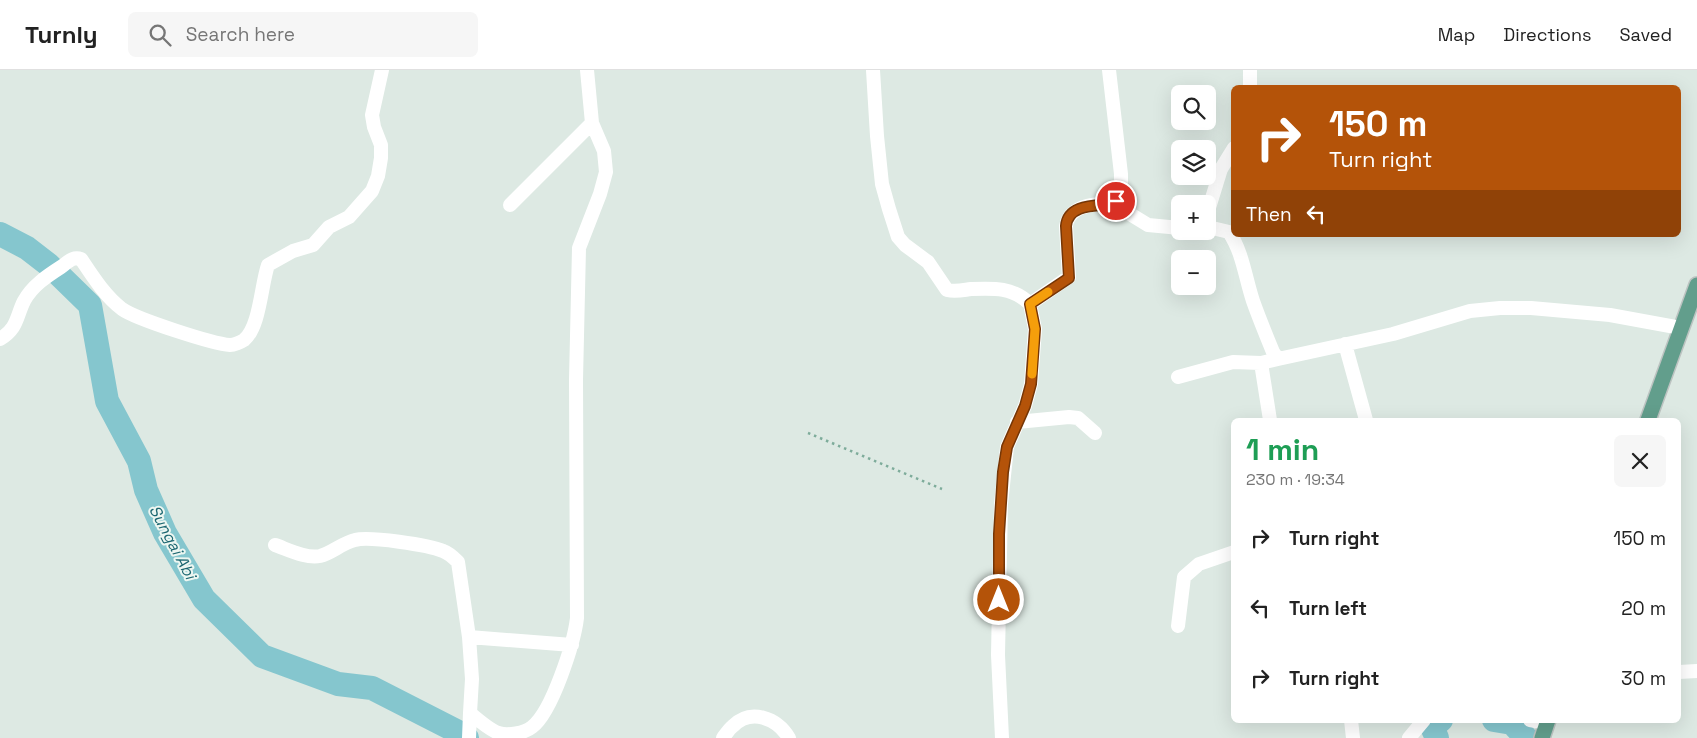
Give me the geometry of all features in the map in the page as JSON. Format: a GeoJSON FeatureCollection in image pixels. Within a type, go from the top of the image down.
{"type":"FeatureCollection","features":[{"type":"Feature","properties":{"kind":"main road"},"geometry":{"type":"LineString","coordinates":[[1649,418],[1697,284]]}},
{"type":"Feature","properties":{"kind":"street"},"geometry":{"type":"LineString","coordinates":[[0,339],[12,330],[25,299],[43,279],[72,259],[81,259],[95,280],[123,310],[157,324],[216,343],[232,345],[244,340],[256,323],[268,265],[293,251],[313,246],[329,227],[349,217],[372,191],[378,176],[382,145],[374,127],[372,115],[382,70]]}},
{"type":"Feature","properties":{"kind":"street"},"geometry":{"type":"LineString","coordinates":[[470,713],[499,736],[531,729],[538,721],[564,669],[572,645],[577,618],[576,409],[578,257],[579,248],[600,194],[606,172],[604,151],[592,123],[586,70]]}},
{"type":"Feature","properties":{"kind":"street"},"geometry":{"type":"LineString","coordinates":[[873,70],[882,184],[898,237],[905,245],[928,262],[947,290],[954,292],[992,288],[1009,290],[1022,296],[1030,304],[1035,329],[1031,384],[1025,406],[1007,447],[1003,472],[1000,514],[998,655],[1002,738]]}},
{"type":"Feature","properties":{"kind":"street"},"geometry":{"type":"LineString","coordinates":[[1109,70],[1121,181],[1117,198],[1112,204]]}},
{"type":"Feature","properties":{"kind":"street"},"geometry":{"type":"LineString","coordinates":[[1250,70],[1250,85]]}},
{"type":"Feature","properties":{"kind":"street"},"geometry":{"type":"LineString","coordinates":[[510,205],[592,123]]}},
{"type":"Feature","properties":{"kind":"street"},"geometry":{"type":"LineString","coordinates":[[1213,195],[1221,169],[1231,153]]}},
{"type":"Feature","properties":{"kind":"street"},"geometry":{"type":"LineString","coordinates":[[1030,304],[1069,278],[1067,220],[1082,208],[1112,204],[1148,225],[1171,227]]}},
{"type":"Feature","properties":{"kind":"street"},"geometry":{"type":"LineString","coordinates":[[1216,229],[1229,232],[1231,235]]}},
{"type":"Feature","properties":{"kind":"street"},"geometry":{"type":"LineString","coordinates":[[1233,237],[1240,251],[1253,300],[1272,352],[1278,359]]}},
{"type":"Feature","properties":{"kind":"street"},"geometry":{"type":"LineString","coordinates":[[1178,377],[1233,362],[1261,363],[1393,334],[1470,311],[1500,308],[1531,308],[1610,315],[1681,328]]}},
{"type":"Feature","properties":{"kind":"street"},"geometry":{"type":"LineString","coordinates":[[1345,344],[1365,418]]}},
{"type":"Feature","properties":{"kind":"street"},"geometry":{"type":"LineString","coordinates":[[1261,363],[1270,418]]}},
{"type":"Feature","properties":{"kind":"street"},"geometry":{"type":"LineString","coordinates":[[1017,422],[1069,417],[1078,418],[1095,433]]}},
{"type":"Feature","properties":{"kind":"street"},"geometry":{"type":"LineString","coordinates":[[275,545],[311,556],[320,556],[350,541],[362,538],[443,550],[458,562],[469,637],[472,680],[469,737]]}},
{"type":"Feature","properties":{"kind":"street"},"geometry":{"type":"LineString","coordinates":[[1178,626],[1184,577],[1199,564],[1231,553]]}},
{"type":"Feature","properties":{"kind":"street"},"geometry":{"type":"LineString","coordinates":[[469,637],[572,645]]}},
{"type":"Feature","properties":{"kind":"street"},"geometry":{"type":"LineString","coordinates":[[1681,672],[1697,671]]}},
{"type":"Feature","properties":{"kind":"street"},"geometry":{"type":"LineString","coordinates":[[723,738],[734,725],[752,716],[761,716],[771,720],[780,726],[789,738]]}},
{"type":"Feature","properties":{"kind":"street"},"geometry":{"type":"LineString","coordinates":[[1351,723],[1353,738]]}},
{"type":"Feature","properties":{"kind":"street"},"geometry":{"type":"LineString","coordinates":[[1409,738],[1422,723]]}},
{"type":"Feature","properties":{"kind":"path"},"geometry":{"type":"LineString","coordinates":[[808,433],[942,489]]}},
{"type":"Feature","properties":{"kind":"waterway","name":"Sungai Abi"},"geometry":{"type":"LineString","coordinates":[[0,234],[27,248],[49,265],[90,305],[107,401],[139,461],[146,490],[165,533],[204,599],[262,656],[338,684],[372,688],[467,738]]}},
{"type":"Feature","properties":{"kind":"waterway","name":"Sungai Abi"},"geometry":{"type":"LineString","coordinates":[[1437,723],[1432,727],[1437,738]]}},
{"type":"Feature","properties":{"kind":"waterway","name":"Sungai Abi"},"geometry":{"type":"LineString","coordinates":[[1512,723],[1526,738]]}},
{"type":"Feature","properties":{"kind":"slow traffic"},"geometry":{"type":"LineString","coordinates":[[1032,374],[1035,329],[1034,316],[1030,304],[1048,292]]}},
{"type":"Feature","properties":{"kind":"route"},"geometry":{"type":"LineString","coordinates":[[999,600],[999,534],[1003,472],[1007,447],[1025,406],[1031,384],[1035,329],[1034,316],[1030,304],[1069,278],[1066,226],[1070,216],[1076,210],[1082,208],[1099,204],[1112,204],[1116,201]]}}]}
